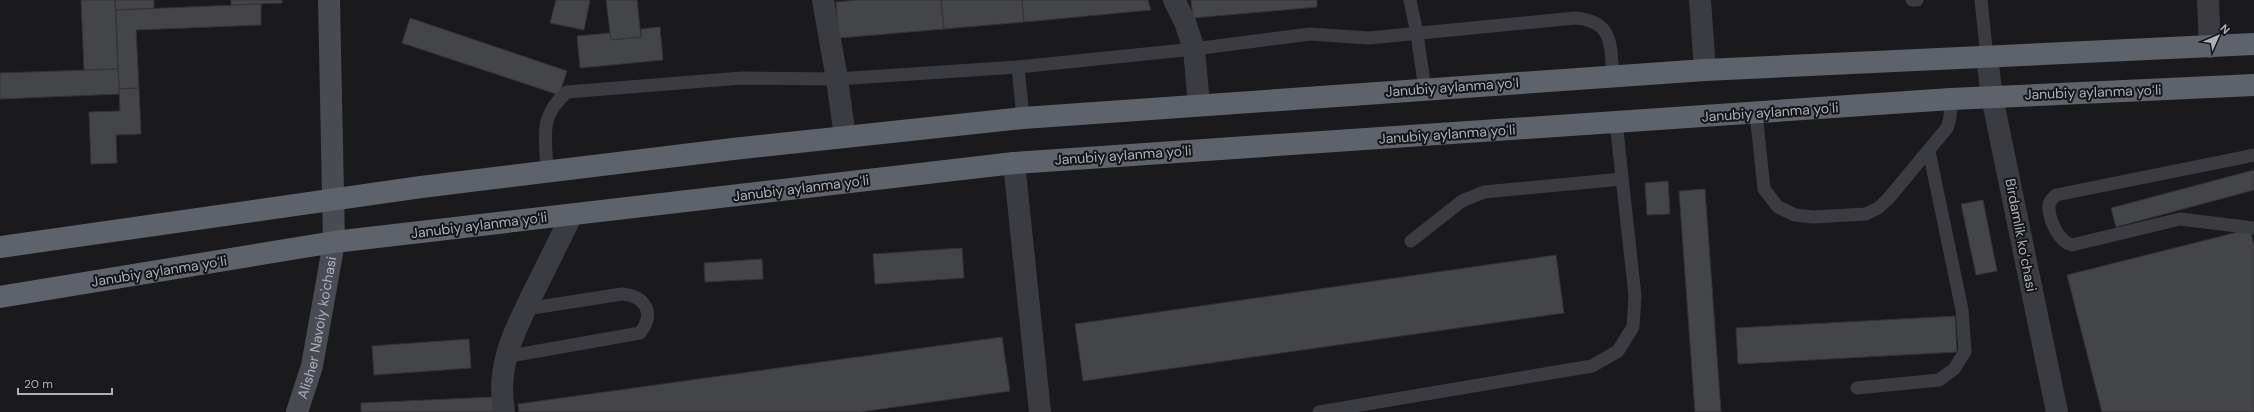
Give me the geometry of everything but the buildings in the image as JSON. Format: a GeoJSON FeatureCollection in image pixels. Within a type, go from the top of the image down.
{"type":"FeatureCollection","features":[{"type":"Feature","properties":{"kind":"highway"},"geometry":{"type":"LineString","coordinates":[[1705,70],[2254,44]]}},
{"type":"Feature","properties":{"kind":"highway","name":"Janubiy aylanma yoʻl"},"geometry":{"type":"LineString","coordinates":[[1199,105],[1705,70]]}},
{"type":"Feature","properties":{"kind":"highway","name":"Janubiy aylanma yoʻli"},"geometry":{"type":"LineString","coordinates":[[0,297],[334,242],[1014,163],[1992,96],[2254,85]]}},
{"type":"Feature","properties":{"kind":"highway"},"geometry":{"type":"LineString","coordinates":[[0,247],[547,171],[1023,118],[1199,105]]}},
{"type":"Feature","properties":{"kind":"main road","name":"Alisher Navoiy ko'chasi"},"geometry":{"type":"LineString","coordinates":[[297,412],[312,366],[334,242],[329,0]]}},
{"type":"Feature","properties":{"kind":"street"},"geometry":{"type":"LineString","coordinates":[[823,0],[837,79],[845,137]]}},
{"type":"Feature","properties":{"kind":"street"},"geometry":{"type":"LineString","coordinates":[[1174,0],[1185,22],[1194,49],[1199,105]]}},
{"type":"Feature","properties":{"kind":"street"},"geometry":{"type":"LineString","coordinates":[[1700,0],[1705,70]]}},
{"type":"Feature","properties":{"kind":"street"},"geometry":{"type":"LineString","coordinates":[[2208,0],[2210,47]]}},
{"type":"Feature","properties":{"kind":"street","name":"Birdamlik koʻchasi"},"geometry":{"type":"LineString","coordinates":[[1987,57],[1992,96],[2057,412]]}},
{"type":"Feature","properties":{"kind":"street"},"geometry":{"type":"LineString","coordinates":[[1014,163],[1040,412]]}},
{"type":"Feature","properties":{"kind":"street"},"geometry":{"type":"LineString","coordinates":[[504,412],[501,399],[505,357],[510,341],[572,215]]}},
{"type":"Feature","properties":{"kind":"lane"},"geometry":{"type":"LineString","coordinates":[[1410,0],[1417,34],[1425,89]]}},
{"type":"Feature","properties":{"kind":"lane"},"geometry":{"type":"LineString","coordinates":[[1912,0],[1917,0]]}},
{"type":"Feature","properties":{"kind":"lane"},"geometry":{"type":"LineString","coordinates":[[1980,0],[1987,57]]}},
{"type":"Feature","properties":{"kind":"lane"},"geometry":{"type":"LineString","coordinates":[[547,171],[546,123],[550,111],[556,102],[567,92],[742,78],[837,79],[1018,67],[1194,49],[1310,34],[1368,38],[1575,18],[1590,19],[1602,26],[1609,37],[1613,76]]}},
{"type":"Feature","properties":{"kind":"lane"},"geometry":{"type":"LineString","coordinates":[[1018,67],[1023,118]]}},
{"type":"Feature","properties":{"kind":"lane"},"geometry":{"type":"LineString","coordinates":[[1756,113],[1764,190],[1778,206],[1795,215],[1813,217],[1866,214],[1878,208],[1888,199],[1947,128],[1950,118],[1951,99]]}},
{"type":"Feature","properties":{"kind":"lane"},"geometry":{"type":"LineString","coordinates":[[1319,412],[1592,366],[1618,351],[1633,327],[1635,296],[1616,122]]}},
{"type":"Feature","properties":{"kind":"lane"},"geometry":{"type":"LineString","coordinates":[[1857,388],[1939,380],[1954,369],[1965,352],[1962,310],[1929,151]]}},
{"type":"Feature","properties":{"kind":"lane"},"geometry":{"type":"LineString","coordinates":[[2254,155],[2056,195],[2051,199],[2049,206],[2058,235],[2066,243],[2072,245],[2180,219],[2254,228]]}},
{"type":"Feature","properties":{"kind":"lane"},"geometry":{"type":"LineString","coordinates":[[1411,241],[1462,201],[1484,192],[1622,180]]}},
{"type":"Feature","properties":{"kind":"lane"},"geometry":{"type":"LineString","coordinates":[[505,357],[640,333],[645,327],[648,317],[643,302],[634,295],[622,294],[526,309]]}}]}
